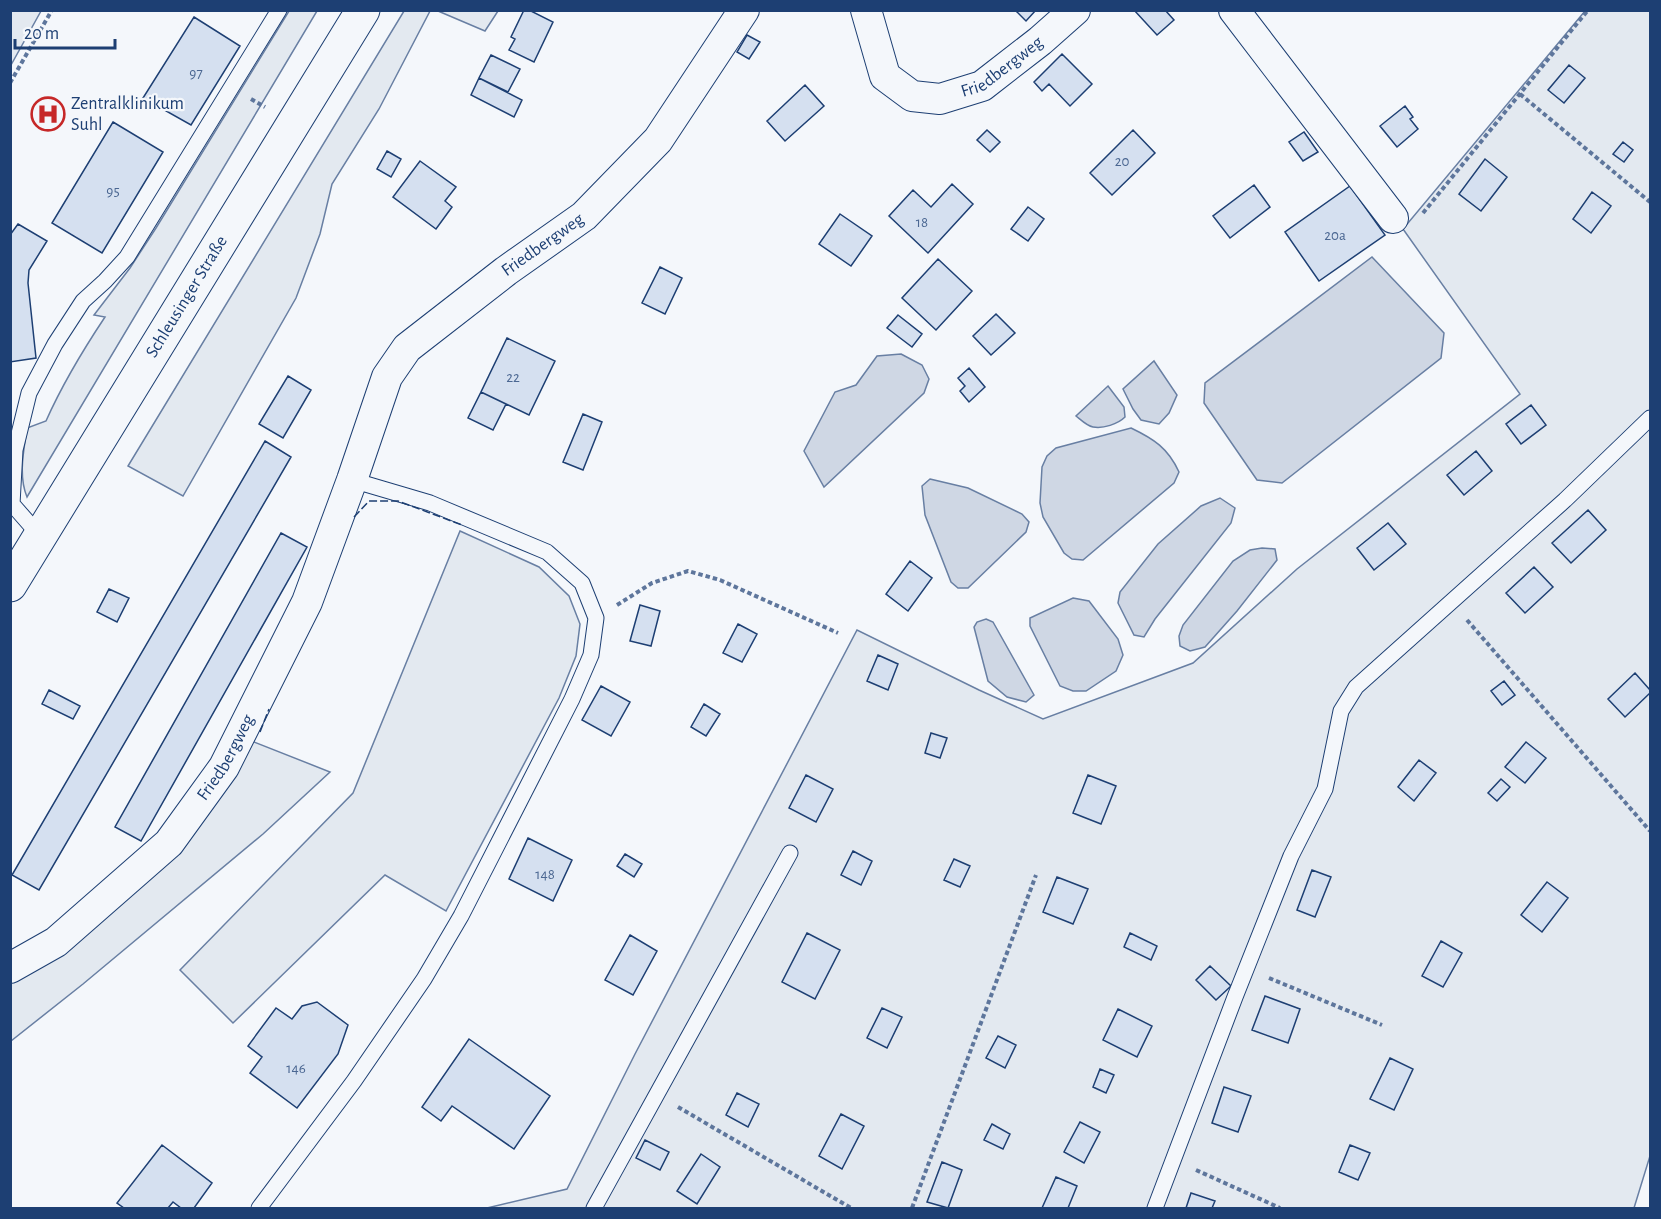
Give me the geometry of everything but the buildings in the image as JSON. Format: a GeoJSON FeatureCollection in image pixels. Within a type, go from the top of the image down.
{"type":"FeatureCollection","features":[{"type":"Feature","properties":{"kind":"main road","name":"Schleusinger Straße"},"geometry":{"type":"LineString","coordinates":[[10,585],[363,10]]}},
{"type":"Feature","properties":{"kind":"street","name":"Friedbergweg"},"geometry":{"type":"LineString","coordinates":[[10,968],[56,942],[169,843],[224,767],[307,602],[387,377],[407,348],[506,271],[584,216],[658,140],[744,10]]}},
{"type":"Feature","properties":{"kind":"street","name":"Friedbergweg"},"geometry":{"type":"LineString","coordinates":[[866,10],[885,76],[912,96],[940,99],[982,86],[1040,41],[1075,10]]}},
{"type":"Feature","properties":{"kind":"street"},"geometry":{"type":"LineString","coordinates":[[1234,10],[1393,218]]}},
{"type":"Feature","properties":{"kind":"lane"},"geometry":{"type":"LineString","coordinates":[[40,536],[12,504],[15,450],[29,393],[55,344],[82,301],[127,257],[279,10]]}},
{"type":"Feature","properties":{"kind":"lane"},"geometry":{"type":"LineString","coordinates":[[1155,1209],[1291,856],[1325,789],[1341,711],[1356,687],[1565,500],[1650,418]]}},
{"type":"Feature","properties":{"kind":"lane"},"geometry":{"type":"LineString","coordinates":[[259,1209],[360,1072],[423,979],[461,916],[572,699],[591,656],[596,618],[582,583],[547,552],[430,503],[352,480]]}},
{"type":"Feature","properties":{"kind":"lane"},"geometry":{"type":"LineString","coordinates":[[594,1209],[790,853]]}},
{"type":"Feature","properties":{"kind":"path"},"geometry":{"type":"LineString","coordinates":[[10,83],[52,10]]}},
{"type":"Feature","properties":{"kind":"path"},"geometry":{"type":"LineString","coordinates":[[1393,218],[1416,221],[1588,10]]}},
{"type":"Feature","properties":{"kind":"path"},"geometry":{"type":"LineString","coordinates":[[1520,94],[1650,202]]}},
{"type":"Feature","properties":{"kind":"path"},"geometry":{"type":"LineString","coordinates":[[596,618],[652,583],[688,571],[720,580],[838,633]]}},
{"type":"Feature","properties":{"kind":"path"},"geometry":{"type":"LineString","coordinates":[[1451,602],[1650,831]]}},
{"type":"Feature","properties":{"kind":"path"},"geometry":{"type":"LineString","coordinates":[[912,1209],[1036,875]]}},
{"type":"Feature","properties":{"kind":"path"},"geometry":{"type":"LineString","coordinates":[[1246,968],[1382,1025]]}},
{"type":"Feature","properties":{"kind":"path"},"geometry":{"type":"LineString","coordinates":[[656,1094],[851,1209]]}},
{"type":"Feature","properties":{"kind":"path"},"geometry":{"type":"LineString","coordinates":[[1174,1160],[1280,1209]]}},
{"type":"Feature","properties":{"kind":"shaded area"},"geometry":{"type":"Polygon","coordinates":[[[498,10],[485,31],[438,11],[498,10]]]}},
{"type":"Feature","properties":{"kind":"shaded area"},"geometry":{"type":"Polygon","coordinates":[[[10,11],[41,11],[11,65],[10,11]]]}},
{"type":"Feature","properties":{"kind":"shaded area"},"geometry":{"type":"Polygon","coordinates":[[[289,11],[317,11],[27,497],[22,471],[27,428],[46,421],[73,368],[105,317],[94,315],[130,268],[156,228],[289,11]]]}},
{"type":"Feature","properties":{"kind":"shaded area"},"geometry":{"type":"Polygon","coordinates":[[[404,11],[430,11],[379,109],[332,184],[320,234],[296,298],[183,496],[128,466],[404,11]]]}},
{"type":"Feature","properties":{"kind":"shaded area"},"geometry":{"type":"Polygon","coordinates":[[[1585,11],[1650,11],[1650,1156],[1634,1208],[487,1208],[567,1189],[635,1054],[857,630],[1043,719],[1193,663],[1297,569],[1520,394],[1403,229],[1585,11]]]}},
{"type":"Feature","properties":{"kind":"shaded area"},"geometry":{"type":"Polygon","coordinates":[[[1372,257],[1444,333],[1441,358],[1282,483],[1257,480],[1204,403],[1205,383],[1372,257]]]}},
{"type":"Feature","properties":{"kind":"shaded area"},"geometry":{"type":"Polygon","coordinates":[[[901,354],[922,365],[929,379],[924,393],[824,487],[804,451],[835,392],[856,385],[877,356],[901,354]]]}},
{"type":"Feature","properties":{"kind":"shaded area"},"geometry":{"type":"Polygon","coordinates":[[[1154,361],[1177,395],[1169,413],[1159,424],[1141,420],[1123,389],[1154,361]]]}},
{"type":"Feature","properties":{"kind":"shaded area"},"geometry":{"type":"Polygon","coordinates":[[[1108,386],[1124,407],[1125,417],[1106,427],[1093,427],[1076,416],[1108,386]]]}},
{"type":"Feature","properties":{"kind":"shaded area"},"geometry":{"type":"Polygon","coordinates":[[[1131,428],[1160,445],[1179,472],[1174,483],[1083,560],[1072,559],[1064,553],[1043,517],[1040,503],[1042,467],[1047,456],[1056,448],[1131,428]]]}},
{"type":"Feature","properties":{"kind":"shaded area"},"geometry":{"type":"Polygon","coordinates":[[[930,479],[968,488],[1022,514],[1029,522],[1026,532],[968,588],[958,588],[951,582],[925,515],[922,486],[930,479]]]}},
{"type":"Feature","properties":{"kind":"shaded area"},"geometry":{"type":"Polygon","coordinates":[[[1220,498],[1235,508],[1231,523],[1155,619],[1144,637],[1134,635],[1118,603],[1120,592],[1158,544],[1201,506],[1220,498]]]}},
{"type":"Feature","properties":{"kind":"shaded area"},"geometry":{"type":"Polygon","coordinates":[[[460,531],[539,567],[569,596],[580,624],[576,656],[559,698],[446,911],[385,875],[233,1023],[180,970],[353,793],[460,531]]]}},
{"type":"Feature","properties":{"kind":"shaded area"},"geometry":{"type":"Polygon","coordinates":[[[1275,549],[1277,560],[1237,611],[1205,647],[1190,651],[1180,646],[1179,636],[1183,625],[1233,561],[1250,550],[1275,549]]]}},
{"type":"Feature","properties":{"kind":"shaded area"},"geometry":{"type":"Polygon","coordinates":[[[1073,598],[1089,601],[1118,639],[1123,655],[1116,671],[1086,691],[1073,691],[1060,686],[1030,626],[1030,618],[1073,598]]]}},
{"type":"Feature","properties":{"kind":"shaded area"},"geometry":{"type":"Polygon","coordinates":[[[986,619],[993,622],[1034,695],[1026,702],[1007,697],[988,681],[974,627],[977,622],[986,619]]]}},
{"type":"Feature","properties":{"kind":"shaded area"},"geometry":{"type":"Polygon","coordinates":[[[239,736],[330,772],[263,834],[11,1041],[11,968],[169,843],[239,736]]]}},
{"type":"Feature","properties":{"kind":"fence"},"geometry":{"type":"LineString","coordinates":[[354,517],[369,501],[398,501],[462,525]]}},
{"type":"Feature","properties":{"kind":"fence"},"geometry":{"type":"LineString","coordinates":[[260,732],[269,709]]}},
{"type":"Feature","properties":{"kind":"place","name":"Zentralklinikum Suhl"},"geometry":{"type":"Point","coordinates":[48,114]}}]}
